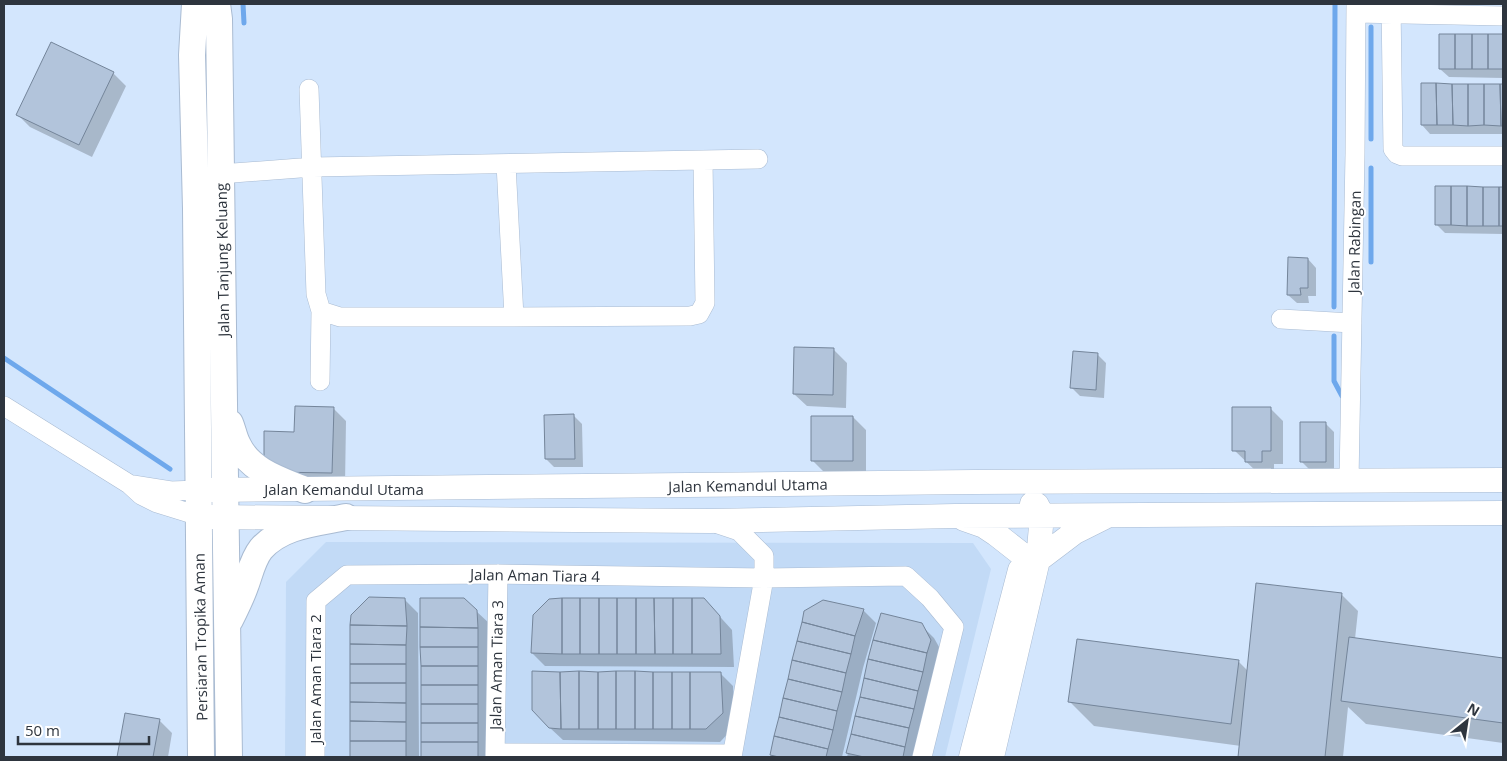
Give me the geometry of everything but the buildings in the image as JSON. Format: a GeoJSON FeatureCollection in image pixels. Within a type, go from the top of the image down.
{"type":"FeatureCollection","features":[{"type":"Feature","properties":{"kind":"main road","name":"Jalan Tanjung Keluang"},"geometry":{"type":"LineString","coordinates":[[195,4],[192,55],[196,208],[199,516]]}},
{"type":"Feature","properties":{"kind":"main road","name":"Jalan Tanjung Keluang"},"geometry":{"type":"LineString","coordinates":[[218,4],[226,517]]}},
{"type":"Feature","properties":{"kind":"main road"},"geometry":{"type":"LineString","coordinates":[[224,405],[238,446],[248,460],[262,471],[305,490]]}},
{"type":"Feature","properties":{"kind":"main road","name":"Persiaran Tropika Aman"},"geometry":{"type":"LineString","coordinates":[[199,516],[201,757]]}},
{"type":"Feature","properties":{"kind":"main road","name":"Persiaran Tropika Aman"},"geometry":{"type":"LineString","coordinates":[[226,517],[229,757]]}},
{"type":"Feature","properties":{"kind":"main road"},"geometry":{"type":"LineString","coordinates":[[228,626],[246,586],[250,570],[261,550],[276,537],[294,528],[346,517]]}},
{"type":"Feature","properties":{"kind":"street"},"geometry":{"type":"LineString","coordinates":[[1356,8],[1503,16]]}},
{"type":"Feature","properties":{"kind":"street","name":"Jalan Rabingan"},"geometry":{"type":"LineString","coordinates":[[1349,481],[1356,8]]}},
{"type":"Feature","properties":{"kind":"street"},"geometry":{"type":"LineString","coordinates":[[1391,9],[1393,149],[1396,154],[1402,156],[1503,156]]}},
{"type":"Feature","properties":{"kind":"street"},"geometry":{"type":"LineString","coordinates":[[309,89],[316,294],[320,311],[320,381]]}},
{"type":"Feature","properties":{"kind":"street"},"geometry":{"type":"LineString","coordinates":[[220,174],[313,168],[758,159]]}},
{"type":"Feature","properties":{"kind":"street"},"geometry":{"type":"LineString","coordinates":[[320,311],[340,317],[690,316],[700,314],[705,304],[703,160]]}},
{"type":"Feature","properties":{"kind":"street"},"geometry":{"type":"LineString","coordinates":[[506,164],[514,317]]}},
{"type":"Feature","properties":{"kind":"street"},"geometry":{"type":"LineString","coordinates":[[1282,319],[1352,323]]}},
{"type":"Feature","properties":{"kind":"street"},"geometry":{"type":"LineString","coordinates":[[4,406],[129,484],[141,495],[156,503],[199,516]]}},
{"type":"Feature","properties":{"kind":"street"},"geometry":{"type":"LineString","coordinates":[[974,482],[1503,480]]}},
{"type":"Feature","properties":{"kind":"street","name":"Jalan Kemandul Utama"},"geometry":{"type":"LineString","coordinates":[[198,490],[974,482],[1037,512]]}},
{"type":"Feature","properties":{"kind":"street"},"geometry":{"type":"LineString","coordinates":[[992,757],[1031,558],[1037,512],[1092,482]]}},
{"type":"Feature","properties":{"kind":"street"},"geometry":{"type":"LineString","coordinates":[[129,484],[171,491],[198,490]]}},
{"type":"Feature","properties":{"kind":"street","name":"Jalan Kemandul Utama"},"geometry":{"type":"LineString","coordinates":[[199,516],[710,521],[954,516],[1037,512],[1109,515],[1503,513]]}},
{"type":"Feature","properties":{"kind":"street"},"geometry":{"type":"LineString","coordinates":[[971,757],[1031,558],[1075,532],[1109,515]]}},
{"type":"Feature","properties":{"kind":"street"},"geometry":{"type":"LineString","coordinates":[[954,516],[984,526],[1031,558]]}},
{"type":"Feature","properties":{"kind":"street"},"geometry":{"type":"LineString","coordinates":[[495,755],[732,756],[764,578],[764,556],[740,531],[710,521]]}},
{"type":"Feature","properties":{"kind":"street","name":"Jalan Aman Tiara 4"},"geometry":{"type":"LineString","coordinates":[[316,602],[347,575],[498,574],[764,578],[906,576],[930,598],[954,628],[922,757]]}},
{"type":"Feature","properties":{"kind":"street","name":"Jalan Aman Tiara 3"},"geometry":{"type":"LineString","coordinates":[[495,755],[498,574]]}},
{"type":"Feature","properties":{"kind":"street","name":"Jalan Aman Tiara 2"},"geometry":{"type":"LineString","coordinates":[[315,757],[316,602]]}},
{"type":"Feature","properties":{"kind":"shaded area"},"geometry":{"type":"Polygon","coordinates":[[[326,542],[973,543],[991,569],[945,757],[285,757],[286,582],[326,542]]]}},
{"type":"Feature","properties":{"kind":"waterway"},"geometry":{"type":"LineString","coordinates":[[243,4],[244,23]]}},
{"type":"Feature","properties":{"kind":"waterway"},"geometry":{"type":"LineString","coordinates":[[1334,307],[1335,4]]}},
{"type":"Feature","properties":{"kind":"waterway"},"geometry":{"type":"LineString","coordinates":[[1371,27],[1371,139]]}},
{"type":"Feature","properties":{"kind":"waterway"},"geometry":{"type":"LineString","coordinates":[[1371,168],[1371,262]]}},
{"type":"Feature","properties":{"kind":"waterway"},"geometry":{"type":"LineString","coordinates":[[1334,336],[1334,381],[1342,396]]}},
{"type":"Feature","properties":{"kind":"waterway"},"geometry":{"type":"LineString","coordinates":[[4,358],[170,469]]}}]}
